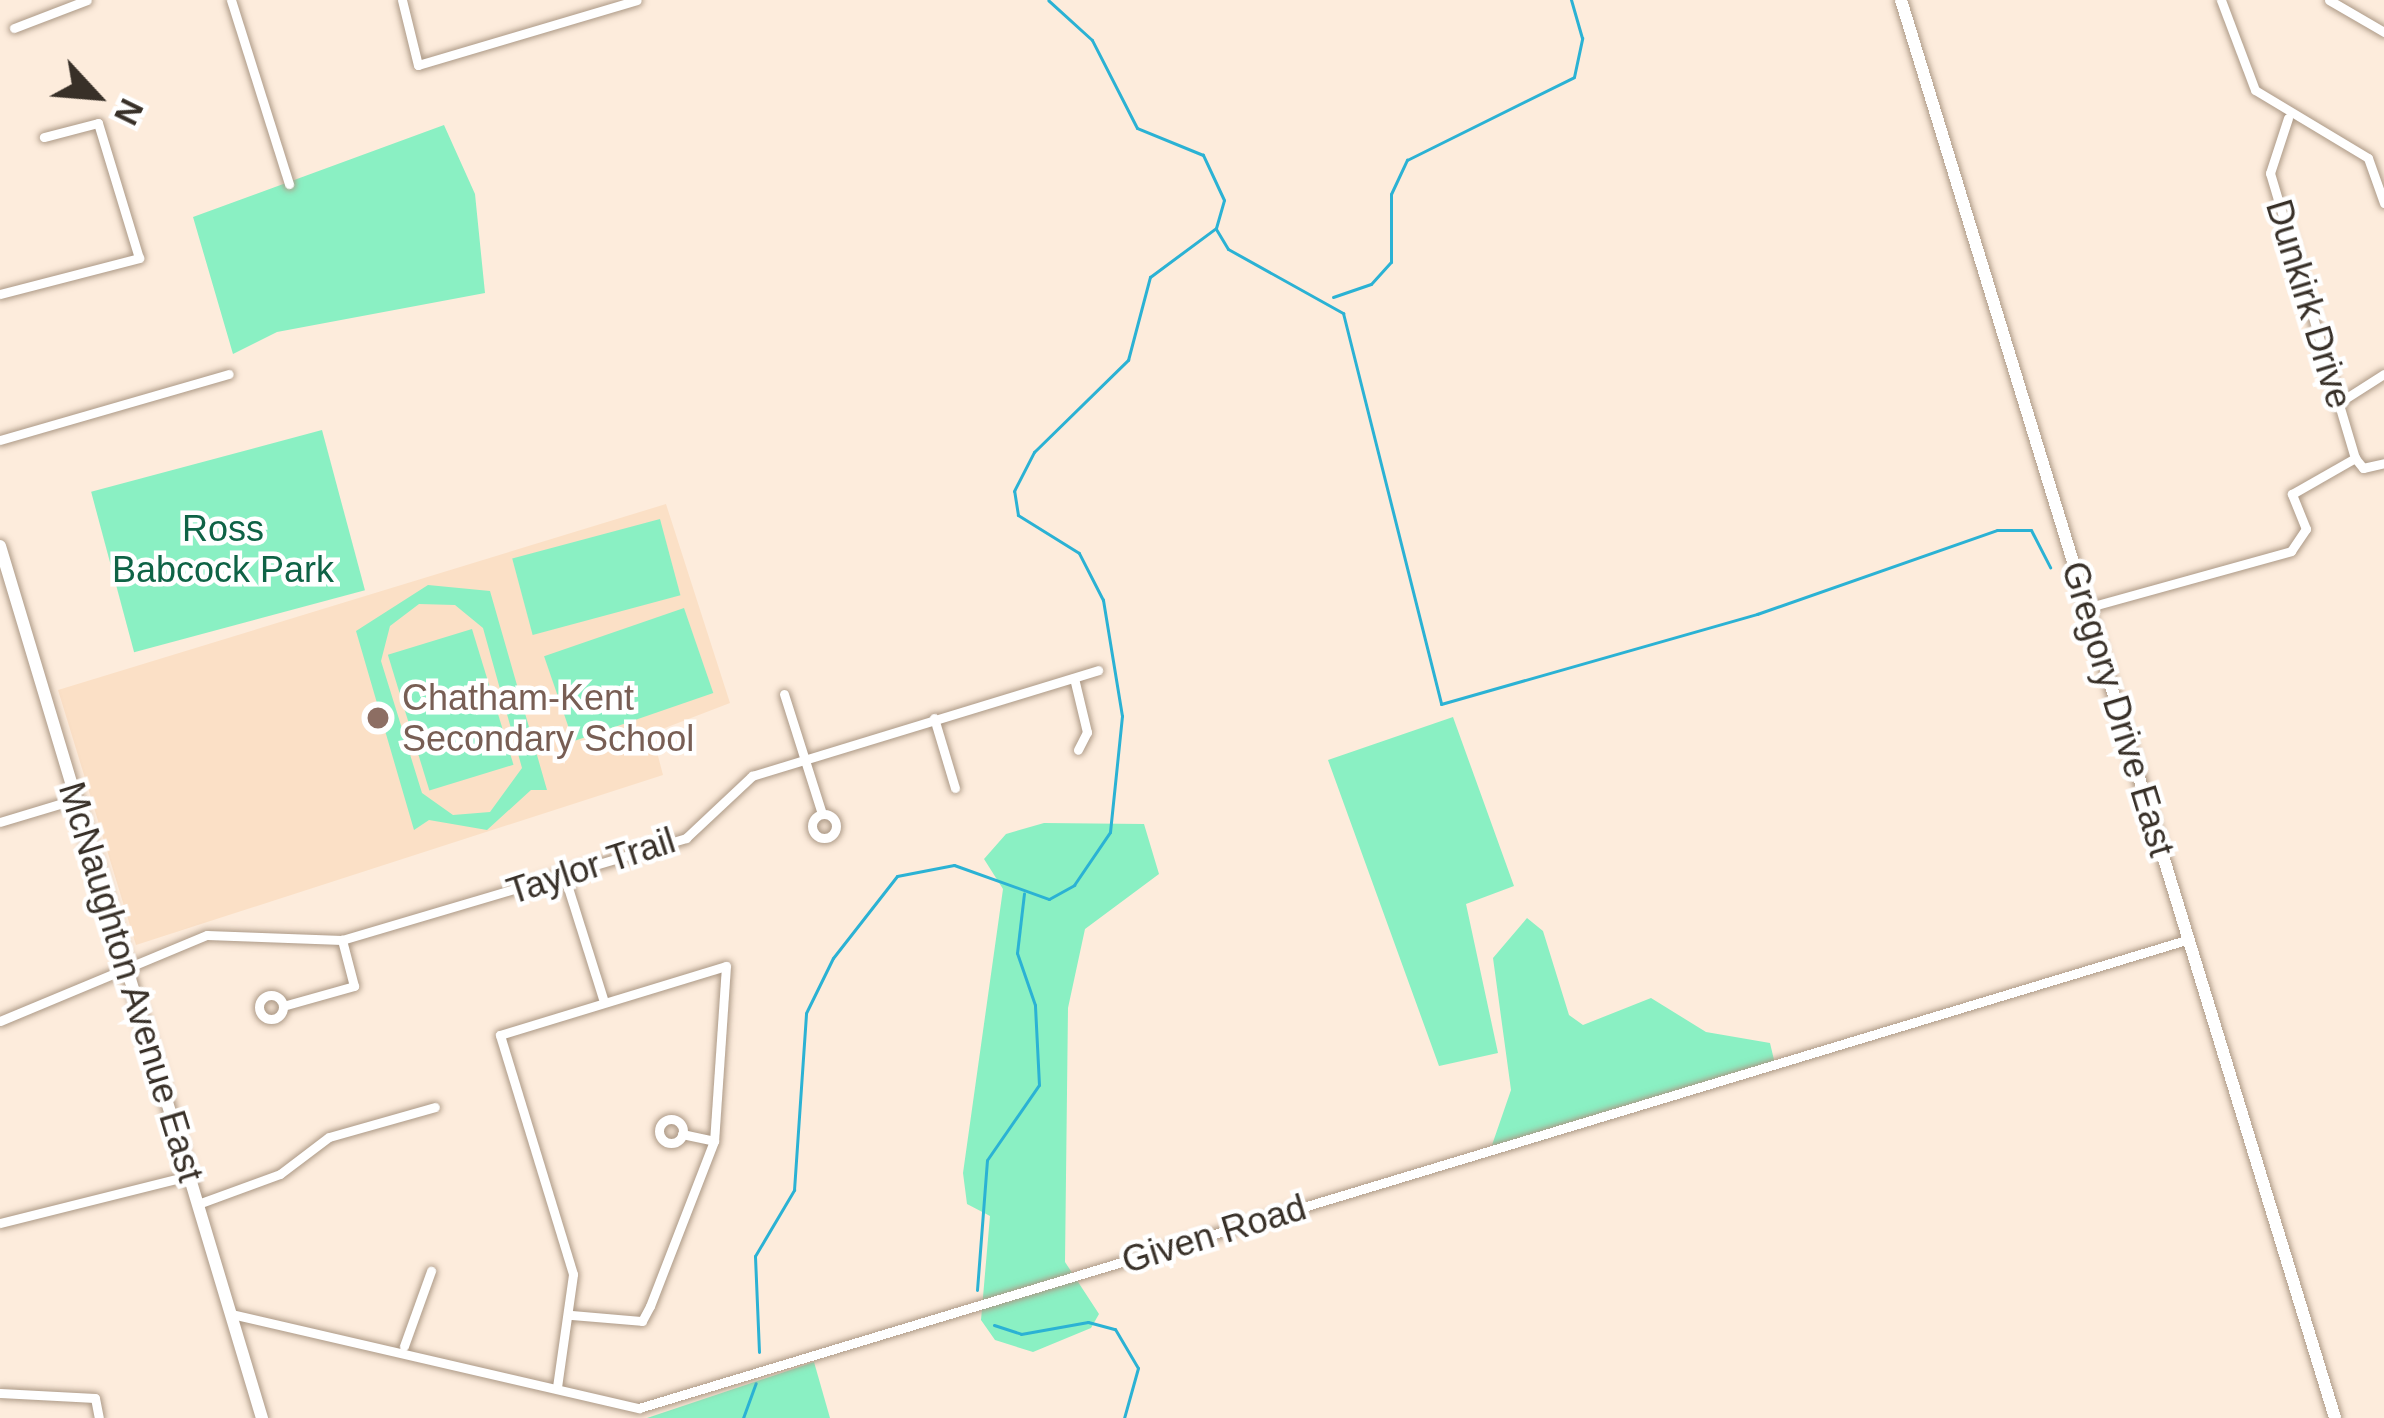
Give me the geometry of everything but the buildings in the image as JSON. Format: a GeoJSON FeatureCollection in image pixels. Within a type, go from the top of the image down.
{"type":"FeatureCollection","features":[{"type":"Feature","properties":{"kind":"street"},"geometry":{"type":"LineString","coordinates":[[14,28],[87,0]]}},
{"type":"Feature","properties":{"kind":"street"},"geometry":{"type":"LineString","coordinates":[[231,0],[289,184]]}},
{"type":"Feature","properties":{"kind":"street"},"geometry":{"type":"LineString","coordinates":[[402,0],[418,65],[637,0]]}},
{"type":"Feature","properties":{"kind":"street","name":"Gregory Drive East"},"geometry":{"type":"LineString","coordinates":[[1901,0],[2335,1418]]}},
{"type":"Feature","properties":{"kind":"street"},"geometry":{"type":"LineString","coordinates":[[2221,0],[2245,77],[2288,118],[2368,158],[2384,203]]}},
{"type":"Feature","properties":{"kind":"street"},"geometry":{"type":"LineString","coordinates":[[2330,0],[2384,32]]}},
{"type":"Feature","properties":{"kind":"street","name":"Dunkirk Drive"},"geometry":{"type":"LineString","coordinates":[[2288,118],[2270,173],[2355,458],[2363,468],[2384,463]]}},
{"type":"Feature","properties":{"kind":"street"},"geometry":{"type":"LineString","coordinates":[[0,294],[139,258],[98,123],[44,137]]}},
{"type":"Feature","properties":{"kind":"street"},"geometry":{"type":"LineString","coordinates":[[0,440],[229,374]]}},
{"type":"Feature","properties":{"kind":"street"},"geometry":{"type":"LineString","coordinates":[[2340,403],[2384,374]]}},
{"type":"Feature","properties":{"kind":"street"},"geometry":{"type":"LineString","coordinates":[[2086,608],[2291,551],[2306,529],[2292,494],[2355,458]]}},
{"type":"Feature","properties":{"kind":"street","name":"McNaughton Avenue East"},"geometry":{"type":"LineString","coordinates":[[0,546],[262,1418]]}},
{"type":"Feature","properties":{"kind":"street","name":"Taylor Trail"},"geometry":{"type":"LineString","coordinates":[[0,1021],[207,935],[342,940],[686,838],[741,782],[1098,670]]}},
{"type":"Feature","properties":{"kind":"street"},"geometry":{"type":"LineString","coordinates":[[1074,678],[1087,732],[1078,750]]}},
{"type":"Feature","properties":{"kind":"street"},"geometry":{"type":"LineString","coordinates":[[784,694],[822,814]]}},
{"type":"Feature","properties":{"kind":"street"},"geometry":{"type":"LineString","coordinates":[[934,718],[955,788]]}},
{"type":"Feature","properties":{"kind":"street"},"geometry":{"type":"LineString","coordinates":[[0,822],[76,799]]}},
{"type":"Feature","properties":{"kind":"street"},"geometry":{"type":"LineString","coordinates":[[564,875],[604,1002]]}},
{"type":"Feature","properties":{"kind":"street","name":"Given Road"},"geometry":{"type":"LineString","coordinates":[[231,1314],[404,1346],[639,1408],[2189,939]]}},
{"type":"Feature","properties":{"kind":"street"},"geometry":{"type":"LineString","coordinates":[[283,1006],[354,986],[342,940]]}},
{"type":"Feature","properties":{"kind":"street"},"geometry":{"type":"LineString","coordinates":[[557,1388],[573,1274],[500,1035],[726,966],[714,1141],[642,1321],[570,1315]]}},
{"type":"Feature","properties":{"kind":"street"},"geometry":{"type":"LineString","coordinates":[[198,1204],[280,1174],[328,1137],[435,1107]]}},
{"type":"Feature","properties":{"kind":"street"},"geometry":{"type":"LineString","coordinates":[[682,1134],[714,1141]]}},
{"type":"Feature","properties":{"kind":"street"},"geometry":{"type":"LineString","coordinates":[[0,1223],[188,1176]]}},
{"type":"Feature","properties":{"kind":"street"},"geometry":{"type":"LineString","coordinates":[[404,1346],[431,1271]]}},
{"type":"Feature","properties":{"kind":"street"},"geometry":{"type":"LineString","coordinates":[[0,1393],[94,1398],[99,1418]]}},
{"type":"Feature","properties":{"kind":"shaded area","name":"Chatham-Kent Secondary School"},"geometry":{"type":"Polygon","coordinates":[[[666,504],[730,703],[652,733],[663,775],[136,945],[58,690],[666,504]]]}},
{"type":"Feature","properties":{"kind":"green space"},"geometry":{"type":"Polygon","coordinates":[[[444,125],[475,194],[485,293],[277,332],[233,354],[193,217],[444,125]]]}},
{"type":"Feature","properties":{"kind":"green space","name":"Ross Babcock Park"},"geometry":{"type":"Polygon","coordinates":[[[322,430],[365,590],[134,652],[91,492],[322,430]]]}},
{"type":"Feature","properties":{"kind":"green space"},"geometry":{"type":"Polygon","coordinates":[[[660,519],[680,595],[533,635],[512,559],[660,519]]]}},
{"type":"Feature","properties":{"kind":"green space"},"geometry":{"type":"Polygon","coordinates":[[[428,585],[490,591],[547,790],[531,790],[487,830],[429,820],[414,830],[356,631],[428,585]],[[419,604],[390,626],[381,661],[422,793],[453,815],[490,812],[522,768],[483,628],[455,605],[419,604]]]}},
{"type":"Feature","properties":{"kind":"green space"},"geometry":{"type":"Polygon","coordinates":[[[684,608],[713,693],[573,741],[544,656],[684,608]]]}},
{"type":"Feature","properties":{"kind":"green space"},"geometry":{"type":"Polygon","coordinates":[[[472,629],[514,765],[429,791],[388,655],[472,629]]]}},
{"type":"Feature","properties":{"kind":"green space"},"geometry":{"type":"Polygon","coordinates":[[[1453,717],[1514,886],[1466,904],[1498,1053],[1439,1066],[1328,760],[1453,717]]]}},
{"type":"Feature","properties":{"kind":"green space"},"geometry":{"type":"Polygon","coordinates":[[[1044,823],[1144,824],[1159,874],[1085,929],[1068,1008],[1065,1262],[1099,1314],[1091,1328],[1033,1352],[995,1340],[981,1320],[990,1216],[967,1204],[963,1173],[1003,889],[984,859],[1006,834],[1044,823]]]}},
{"type":"Feature","properties":{"kind":"green space"},"geometry":{"type":"Polygon","coordinates":[[[1527,918],[1543,931],[1569,1015],[1583,1025],[1651,998],[1706,1032],[1770,1043],[1775,1064],[1537,1142],[1492,1145],[1511,1090],[1493,958],[1527,918]]]}},
{"type":"Feature","properties":{"kind":"green space"},"geometry":{"type":"Polygon","coordinates":[[[814,1362],[830,1418],[647,1418],[814,1362]]]}},
{"type":"Feature","properties":{"kind":"waterway"},"geometry":{"type":"LineString","coordinates":[[759,1352],[755,1256],[794,1190],[806,1013],[833,958],[897,876],[954,865],[1049,899],[1074,885],[1110,832],[1122,716],[1103,600],[1079,553],[1018,515],[1014,491],[1034,452],[1128,360],[1150,277],[1216,228],[1224,200],[1203,155],[1137,128],[1092,40],[1048,0]]}},
{"type":"Feature","properties":{"kind":"waterway"},"geometry":{"type":"LineString","coordinates":[[1333,297],[1371,284],[1391,262],[1391,194],[1407,160],[1574,77],[1582,38],[1571,0]]}},
{"type":"Feature","properties":{"kind":"waterway"},"geometry":{"type":"LineString","coordinates":[[1216,229],[1228,249],[1343,313],[1441,704],[1757,614],[1997,530],[2031,530],[2050,567]]}},
{"type":"Feature","properties":{"kind":"waterway"},"geometry":{"type":"LineString","coordinates":[[977,1290],[987,1160],[1039,1085],[1035,1005],[1017,953],[1024,893]]}},
{"type":"Feature","properties":{"kind":"waterway"},"geometry":{"type":"LineString","coordinates":[[994,1325],[1021,1334],[1088,1322],[1115,1329],[1138,1368],[1124,1418]]}},
{"type":"Feature","properties":{"kind":"waterway"},"geometry":{"type":"LineString","coordinates":[[743,1418],[756,1383]]}},
{"type":"Feature","properties":{"kind":"place","name":"Chatham-Kent Secondary School"},"geometry":{"type":"Point","coordinates":[378,718]}}]}
